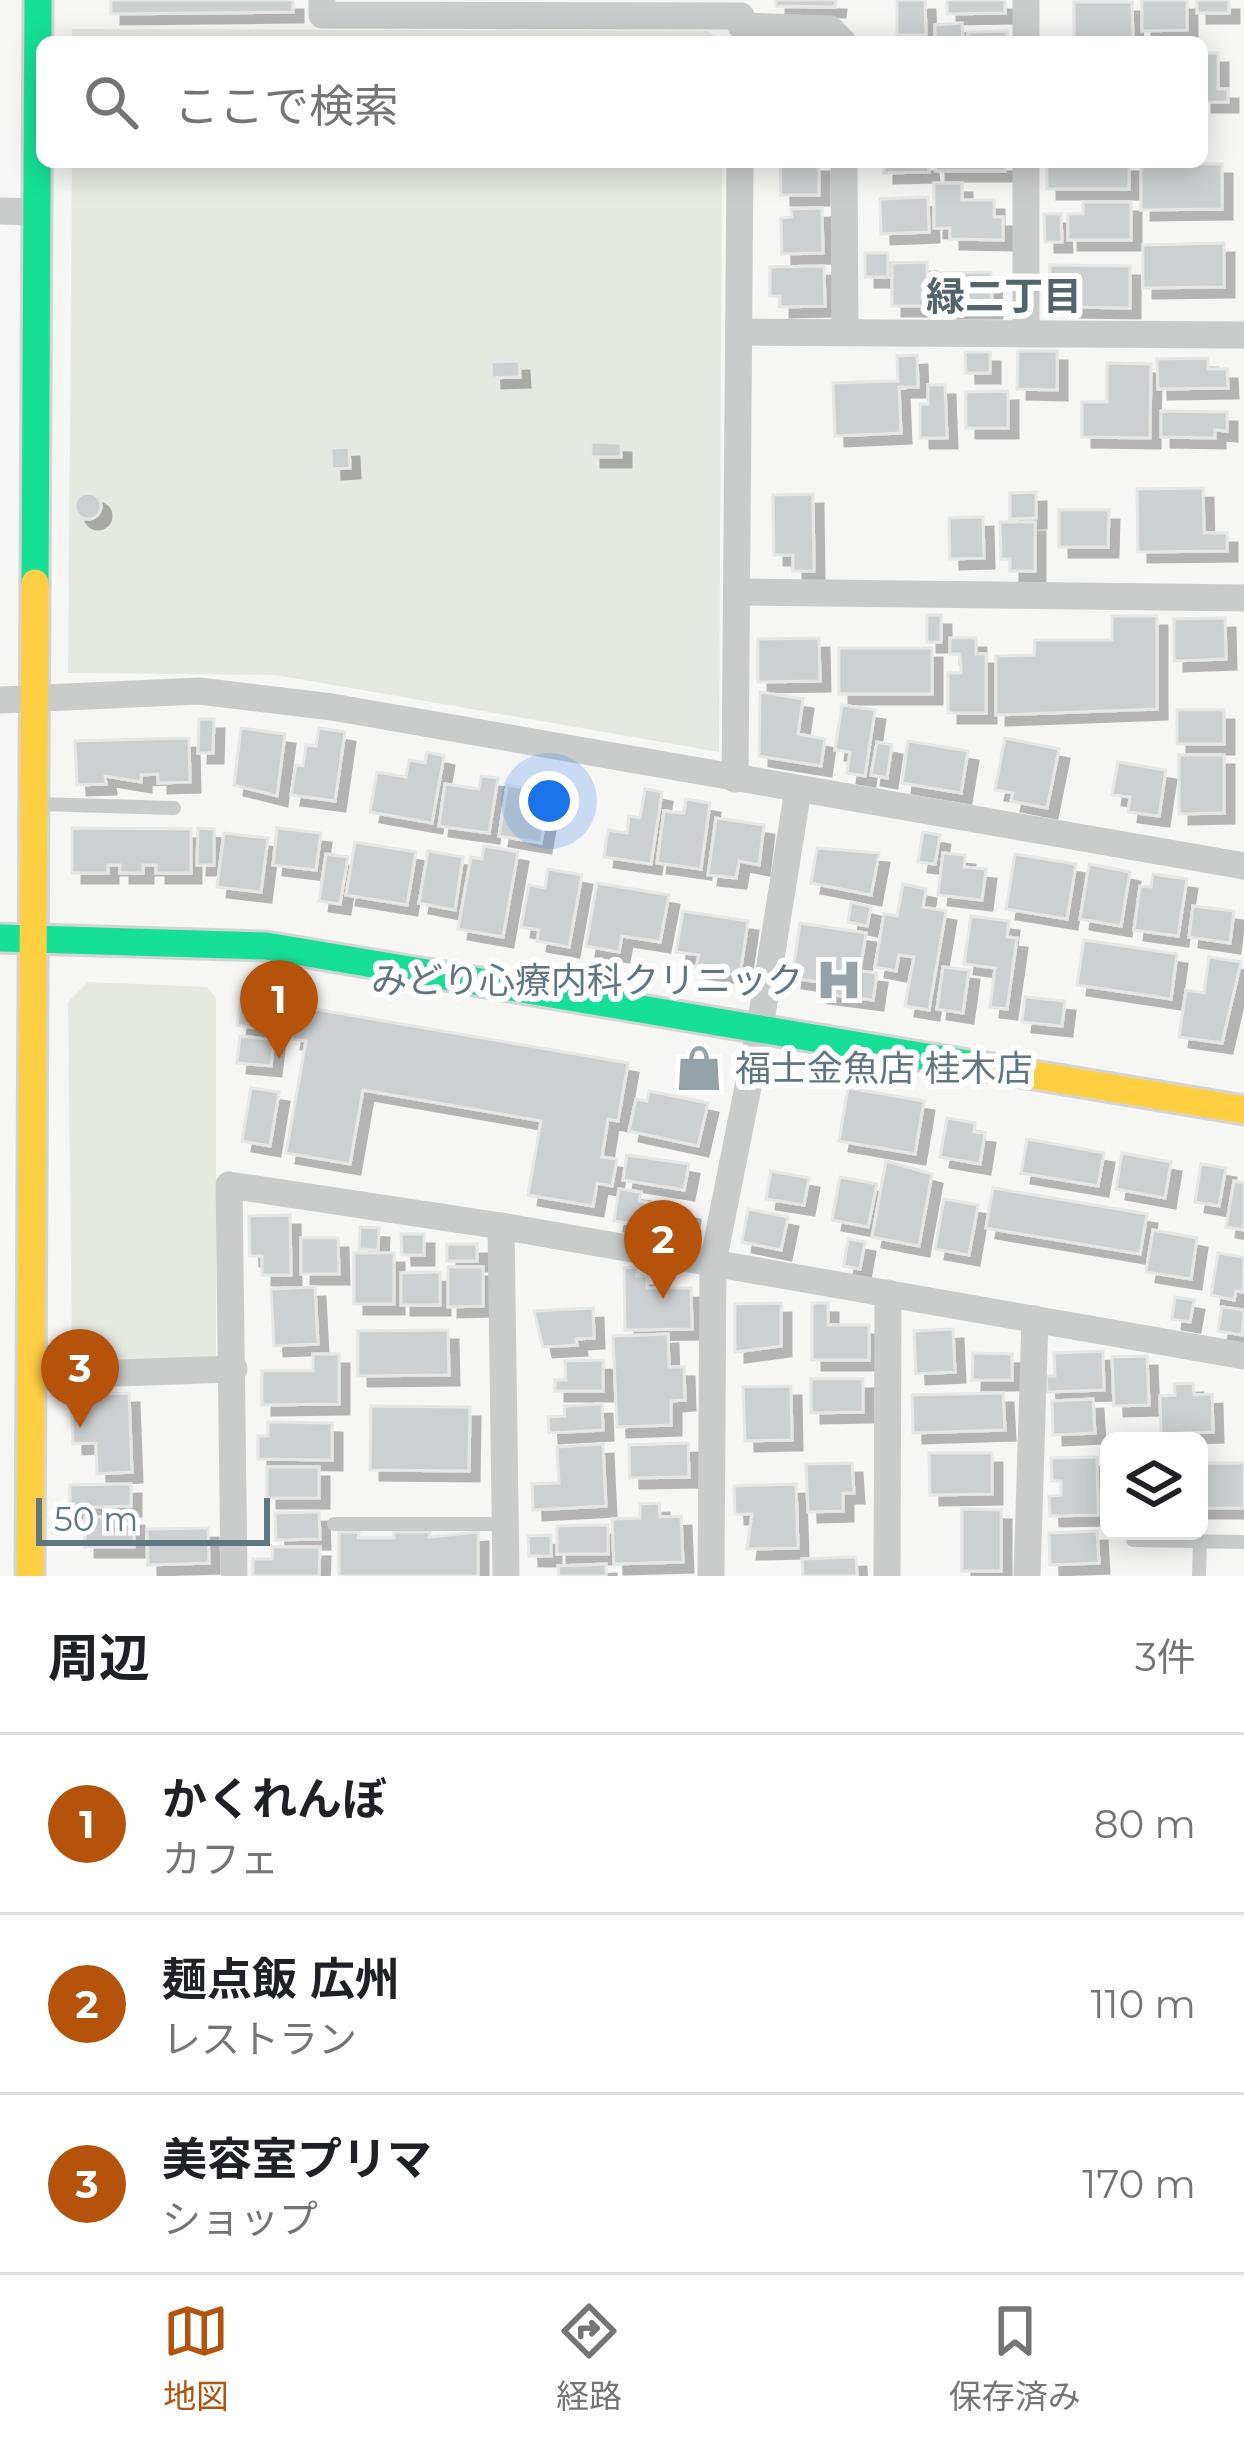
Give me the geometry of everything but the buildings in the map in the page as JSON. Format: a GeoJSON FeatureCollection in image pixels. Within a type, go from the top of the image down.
{"type":"FeatureCollection","features":[{"type":"Feature","properties":{"kind":"street"},"geometry":{"type":"LineString","coordinates":[[38,0],[38,36]]}},
{"type":"Feature","properties":{"kind":"street"},"geometry":{"type":"LineString","coordinates":[[322,0],[322,14],[741,21],[830,29],[837,36]]}},
{"type":"Feature","properties":{"kind":"street"},"geometry":{"type":"LineString","coordinates":[[1026,0],[1026,36]]}},
{"type":"Feature","properties":{"kind":"street"},"geometry":{"type":"LineString","coordinates":[[30,1576],[37,168]]}},
{"type":"Feature","properties":{"kind":"street"},"geometry":{"type":"LineString","coordinates":[[735,779],[740,168]]}},
{"type":"Feature","properties":{"kind":"street"},"geometry":{"type":"LineString","coordinates":[[844,168],[845,331]]}},
{"type":"Feature","properties":{"kind":"street"},"geometry":{"type":"LineString","coordinates":[[1026,168],[1026,331]]}},
{"type":"Feature","properties":{"kind":"street"},"geometry":{"type":"LineString","coordinates":[[0,211],[37,212]]}},
{"type":"Feature","properties":{"kind":"street"},"geometry":{"type":"LineString","coordinates":[[739,332],[1244,335]]}},
{"type":"Feature","properties":{"kind":"street"},"geometry":{"type":"LineString","coordinates":[[740,592],[1244,598]]}},
{"type":"Feature","properties":{"kind":"street"},"geometry":{"type":"LineString","coordinates":[[0,700],[221,694],[480,731],[1243,866],[1244,837]]}},
{"type":"Feature","properties":{"kind":"street"},"geometry":{"type":"LineString","coordinates":[[711,1576],[713,1262],[760,1027],[798,790]]}},
{"type":"Feature","properties":{"kind":"street"},"geometry":{"type":"LineString","coordinates":[[0,938],[266,946],[1244,1110]]}},
{"type":"Feature","properties":{"kind":"street"},"geometry":{"type":"LineString","coordinates":[[234,1576],[229,1185],[501,1226],[1244,1356]]}},
{"type":"Feature","properties":{"kind":"street"},"geometry":{"type":"LineString","coordinates":[[501,1226],[506,1576]]}},
{"type":"Feature","properties":{"kind":"street"},"geometry":{"type":"LineString","coordinates":[[886,1576],[888,1293]]}},
{"type":"Feature","properties":{"kind":"street"},"geometry":{"type":"LineString","coordinates":[[1027,1576],[1035,1319]]}},
{"type":"Feature","properties":{"kind":"street"},"geometry":{"type":"LineString","coordinates":[[32,1376],[234,1369]]}},
{"type":"Feature","properties":{"kind":"lane"},"geometry":{"type":"LineString","coordinates":[[33,803],[174,808]]}},
{"type":"Feature","properties":{"kind":"lane"},"geometry":{"type":"LineString","coordinates":[[334,1524],[506,1524]]}},
{"type":"Feature","properties":{"kind":"lane"},"geometry":{"type":"LineString","coordinates":[[1133,1540],[1244,1542]]}},
{"type":"Feature","properties":{"kind":"lane"},"geometry":{"type":"LineString","coordinates":[[1199,1576],[1200,1541]]}},
{"type":"Feature","properties":{"kind":"shaded area"},"geometry":{"type":"Polygon","coordinates":[[[72,29],[708,31],[714,36],[72,36],[72,29]]]}},
{"type":"Feature","properties":{"kind":"shaded area"},"geometry":{"type":"Polygon","coordinates":[[[72,168],[722,168],[719,752],[276,675],[68,673],[72,168]]]}},
{"type":"Feature","properties":{"kind":"shaded area"},"geometry":{"type":"Polygon","coordinates":[[[88,982],[207,987],[216,998],[216,1355],[209,1360],[72,1358],[68,1002],[88,982]]]}},
{"type":"Feature","properties":{"kind":"traffic: fast"},"geometry":{"type":"LineString","coordinates":[[38,0],[38,36]]}},
{"type":"Feature","properties":{"kind":"traffic: fast"},"geometry":{"type":"LineString","coordinates":[[35,583],[37,168]]}},
{"type":"Feature","properties":{"kind":"traffic: fast"},"geometry":{"type":"LineString","coordinates":[[0,938],[266,946],[974,1065]]}},
{"type":"Feature","properties":{"kind":"traffic: slow"},"geometry":{"type":"LineString","coordinates":[[30,1576],[35,583]]}},
{"type":"Feature","properties":{"kind":"traffic: slow"},"geometry":{"type":"LineString","coordinates":[[974,1065],[1244,1110]]}},
{"type":"Feature","properties":{"kind":"place","name":"みどり心療内科クリニック"},"geometry":{"type":"Point","coordinates":[839,980]}},
{"type":"Feature","properties":{"kind":"place","name":"かくれんぼ"},"geometry":{"type":"Point","coordinates":[279,1059]}},
{"type":"Feature","properties":{"kind":"place","name":"福士金魚店 桂木店"},"geometry":{"type":"Point","coordinates":[699,1068]}},
{"type":"Feature","properties":{"kind":"place","name":"麺点飯 広州"},"geometry":{"type":"Point","coordinates":[663,1299]}},
{"type":"Feature","properties":{"kind":"place","name":"美容室プリマ"},"geometry":{"type":"Point","coordinates":[80,1428]}},
{"type":"Feature","properties":{"kind":"district","name":"緑二丁目"},"geometry":{"type":"Point","coordinates":[1004,296]}}]}
